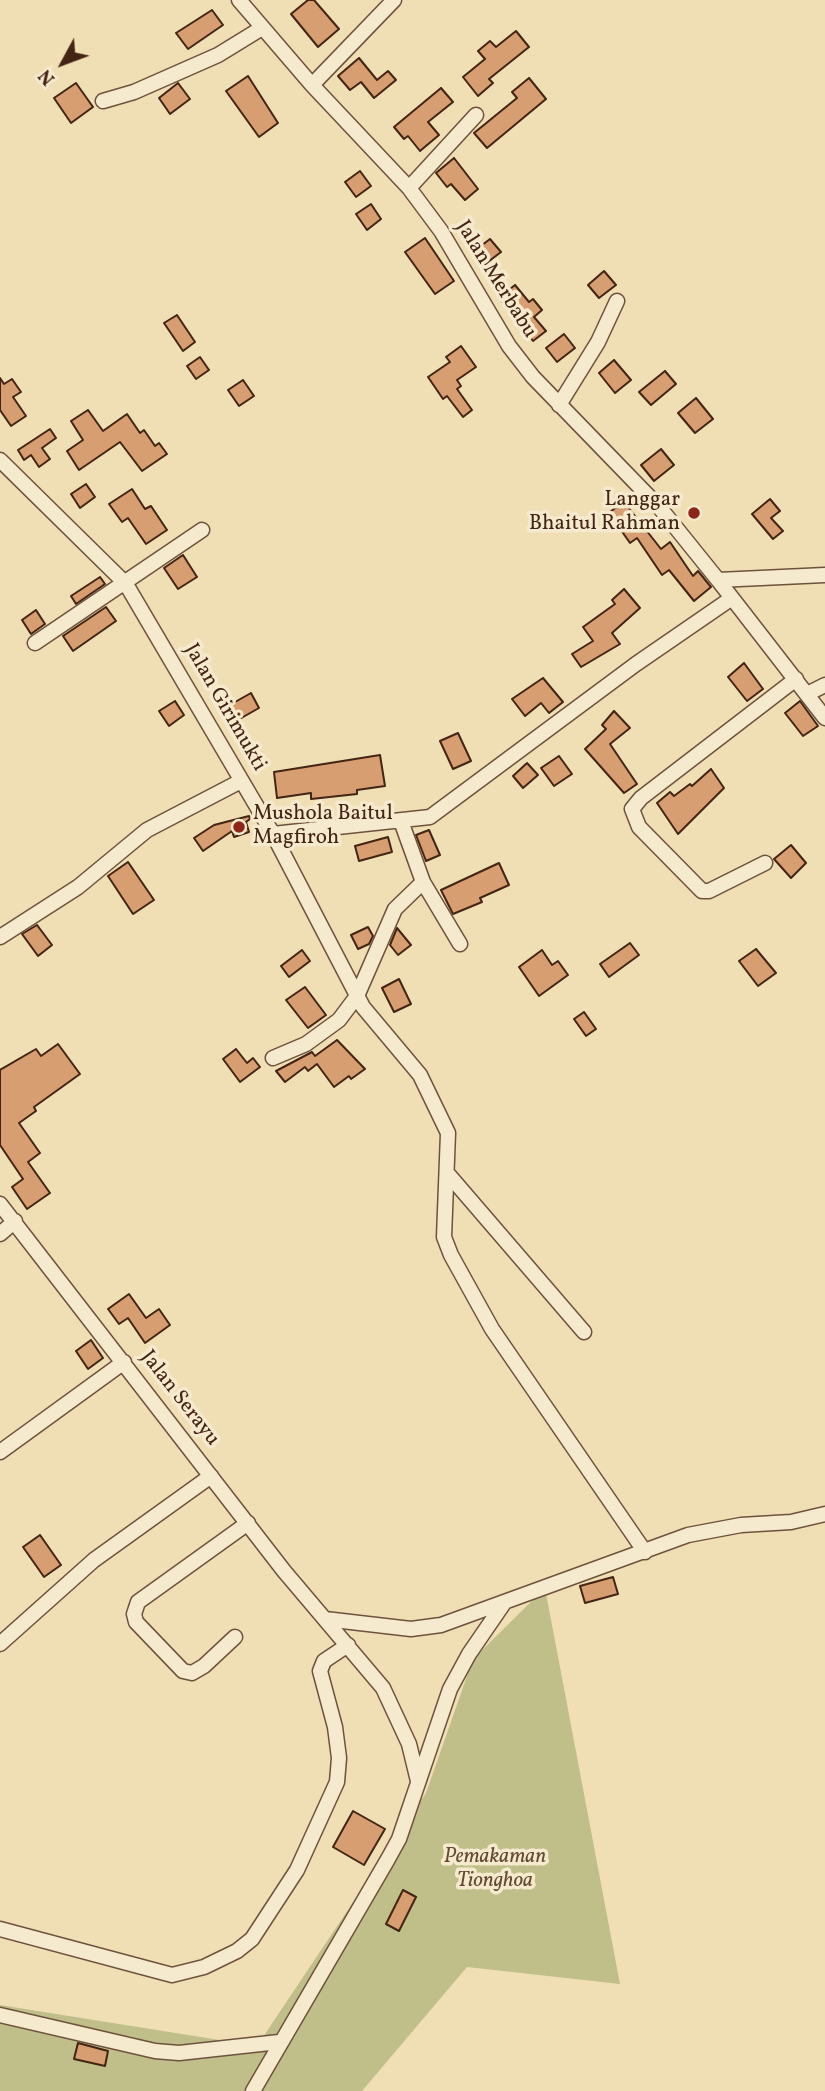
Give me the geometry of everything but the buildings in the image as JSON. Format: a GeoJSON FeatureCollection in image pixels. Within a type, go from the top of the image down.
{"type":"FeatureCollection","features":[{"type":"Feature","properties":{"kind":"street","name":"Jalan Merbabu"},"geometry":{"type":"LineString","coordinates":[[239,0],[312,85],[409,188],[441,231],[509,346],[559,405],[660,508],[825,718]]}},
{"type":"Feature","properties":{"kind":"street"},"geometry":{"type":"LineString","coordinates":[[312,85],[394,0]]}},
{"type":"Feature","properties":{"kind":"street"},"geometry":{"type":"LineString","coordinates":[[103,101],[134,92],[218,55],[262,29]]}},
{"type":"Feature","properties":{"kind":"street"},"geometry":{"type":"LineString","coordinates":[[409,188],[475,115]]}},
{"type":"Feature","properties":{"kind":"street"},"geometry":{"type":"LineString","coordinates":[[559,405],[598,342],[617,301]]}},
{"type":"Feature","properties":{"kind":"street","name":"Jalan Girimukti"},"geometry":{"type":"LineString","coordinates":[[0,460],[126,583],[273,834],[357,996],[420,1075],[448,1133],[443,1237],[492,1329],[645,1552]]}},
{"type":"Feature","properties":{"kind":"street"},"geometry":{"type":"LineString","coordinates":[[35,643],[202,530]]}},
{"type":"Feature","properties":{"kind":"street"},"geometry":{"type":"LineString","coordinates":[[718,580],[825,575]]}},
{"type":"Feature","properties":{"kind":"street"},"geometry":{"type":"LineString","coordinates":[[273,834],[430,817],[445,809],[636,664],[732,598]]}},
{"type":"Feature","properties":{"kind":"street"},"geometry":{"type":"LineString","coordinates":[[765,863],[709,891],[702,891],[639,827],[632,809],[641,797],[796,679]]}},
{"type":"Feature","properties":{"kind":"street"},"geometry":{"type":"LineString","coordinates":[[807,694],[825,685]]}},
{"type":"Feature","properties":{"kind":"street"},"geometry":{"type":"LineString","coordinates":[[0,937],[78,887],[147,830],[242,781]]}},
{"type":"Feature","properties":{"kind":"street"},"geometry":{"type":"LineString","coordinates":[[401,821],[423,882],[460,944]]}},
{"type":"Feature","properties":{"kind":"street"},"geometry":{"type":"LineString","coordinates":[[273,1058],[325,1033],[339,1020],[357,996],[395,909],[423,882]]}},
{"type":"Feature","properties":{"kind":"street"},"geometry":{"type":"LineString","coordinates":[[448,1174],[584,1332]]}},
{"type":"Feature","properties":{"kind":"street","name":"Jalan Serayu"},"geometry":{"type":"LineString","coordinates":[[0,1204],[248,1523],[383,1688],[410,1744],[418,1781]]}},
{"type":"Feature","properties":{"kind":"street"},"geometry":{"type":"LineString","coordinates":[[0,1234],[15,1221]]}},
{"type":"Feature","properties":{"kind":"street"},"geometry":{"type":"LineString","coordinates":[[0,1452],[124,1362]]}},
{"type":"Feature","properties":{"kind":"street"},"geometry":{"type":"LineString","coordinates":[[0,1644],[94,1560],[211,1476]]}},
{"type":"Feature","properties":{"kind":"street"},"geometry":{"type":"LineString","coordinates":[[325,1619],[381,1627],[428,1628],[688,1535],[741,1525],[791,1522],[825,1514]]}},
{"type":"Feature","properties":{"kind":"street"},"geometry":{"type":"LineString","coordinates":[[235,1637],[204,1666],[192,1673],[183,1671],[136,1622],[134,1614],[138,1602],[248,1523]]}},
{"type":"Feature","properties":{"kind":"street"},"geometry":{"type":"LineString","coordinates":[[253,2091],[399,1839],[450,1689],[469,1654],[504,1603]]}},
{"type":"Feature","properties":{"kind":"street"},"geometry":{"type":"LineString","coordinates":[[0,1929],[172,1975],[204,1967],[237,1951],[269,1917],[297,1870],[337,1782],[339,1758],[335,1727],[320,1671],[324,1661],[348,1644]]}},
{"type":"Feature","properties":{"kind":"street"},"geometry":{"type":"LineString","coordinates":[[0,2015],[155,2051],[179,2053],[279,2042]]}},
{"type":"Feature","properties":{"kind":"green space","name":"Pemakaman Tionghoa"},"geometry":{"type":"Polygon","coordinates":[[[545,1588],[620,1984],[467,1967],[362,2091],[0,2091],[0,2005],[257,2046],[426,1793],[473,1659],[545,1588]]]}},
{"type":"Feature","properties":{"kind":"place","name":"Langgar Bhaitul Rahman"},"geometry":{"type":"Point","coordinates":[694,513]}},
{"type":"Feature","properties":{"kind":"place","name":"Mushola Baitul Magfiroh"},"geometry":{"type":"Point","coordinates":[239,827]}}]}
